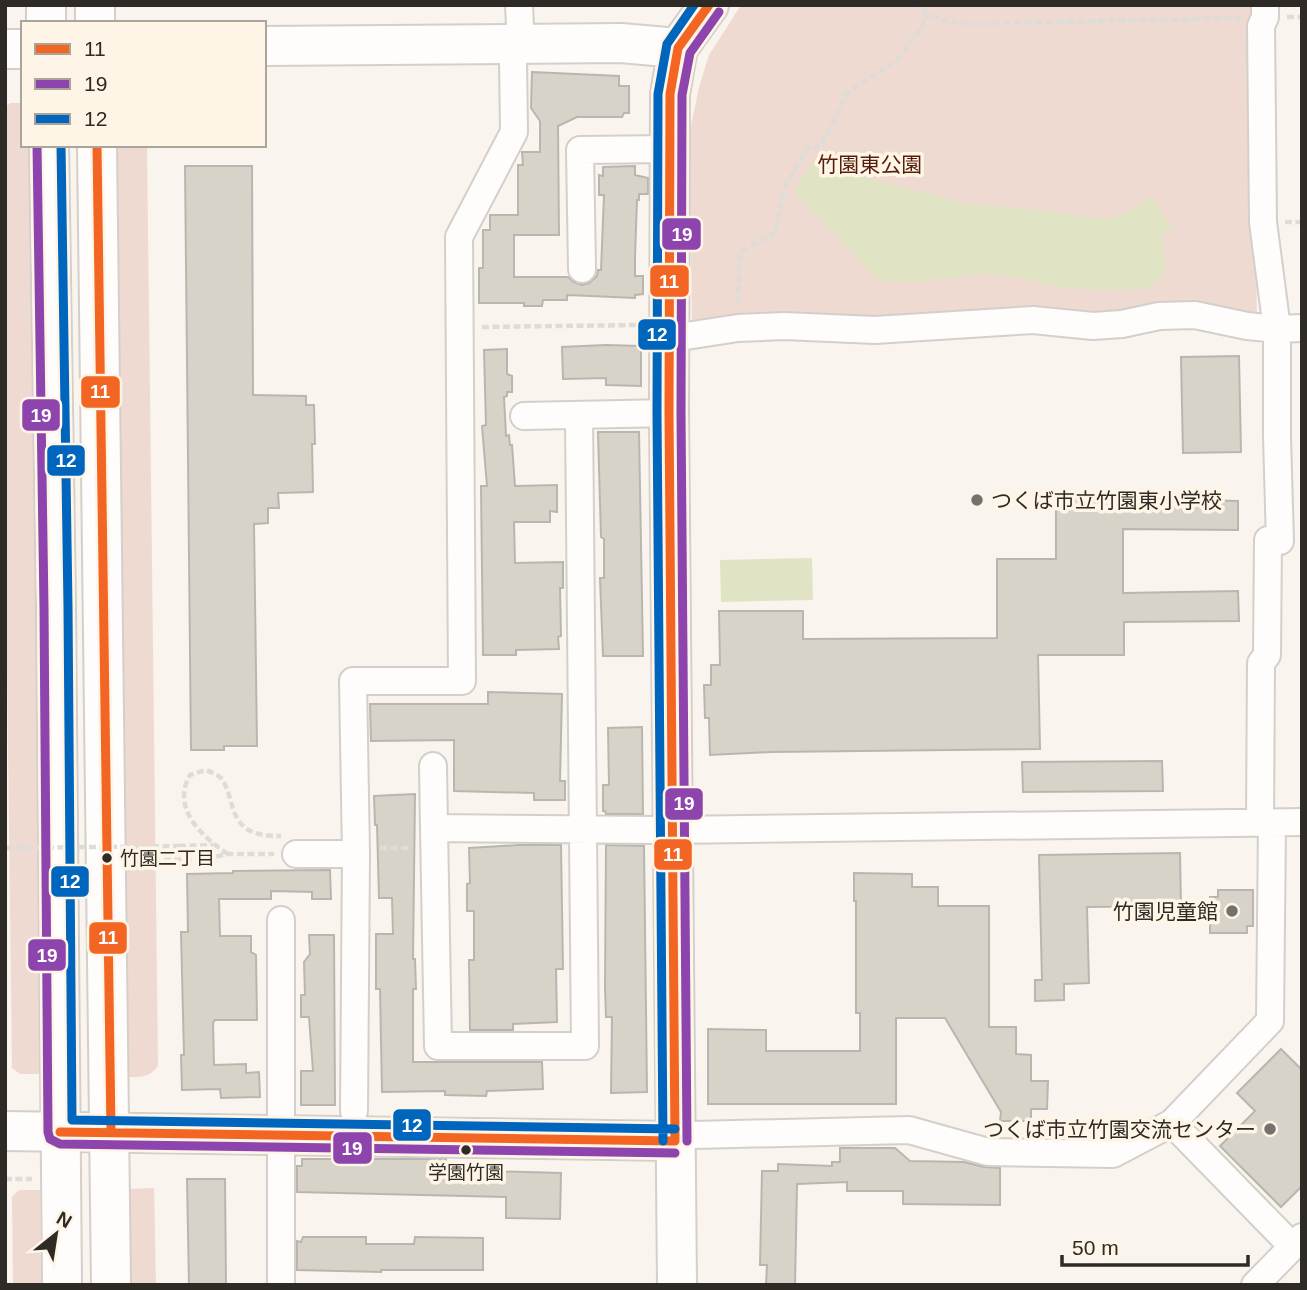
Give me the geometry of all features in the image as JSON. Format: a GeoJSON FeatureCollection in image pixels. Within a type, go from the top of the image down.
{"type":"FeatureCollection","features":[{"type":"Feature","properties":{"kind":"street"},"geometry":{"type":"LineString","coordinates":[[354,1111],[356,854],[353,681],[462,681],[459,237],[514,132],[513,61],[520,26],[519,5]]}},
{"type":"Feature","properties":{"kind":"street"},"geometry":{"type":"LineString","coordinates":[[677,1285],[684,1138],[663,830],[670,94],[678,48],[709,5]]}},
{"type":"Feature","properties":{"kind":"street"},"geometry":{"type":"LineString","coordinates":[[5,1131],[684,1138],[909,1130],[988,1152],[1113,1154],[1172,1123],[1270,1021],[1281,823],[1261,663],[1267,655],[1268,540],[1280,541],[1277,437],[1289,329],[1263,222],[1261,26],[1265,11]]}},
{"type":"Feature","properties":{"kind":"street"},"geometry":{"type":"LineString","coordinates":[[266,46],[621,43],[678,48]]}},
{"type":"Feature","properties":{"kind":"street"},"geometry":{"type":"LineString","coordinates":[[49,147],[57,635],[62,1285]]}},
{"type":"Feature","properties":{"kind":"street"},"geometry":{"type":"LineString","coordinates":[[97,147],[111,1285]]}},
{"type":"Feature","properties":{"kind":"street"},"geometry":{"type":"LineString","coordinates":[[582,269],[580,150],[670,149]]}},
{"type":"Feature","properties":{"kind":"street"},"geometry":{"type":"LineString","coordinates":[[686,336],[737,328],[785,326],[875,330],[1033,320],[1093,326],[1122,324],[1159,316],[1195,315],[1247,326],[1289,329]]}},
{"type":"Feature","properties":{"kind":"street"},"geometry":{"type":"LineString","coordinates":[[524,416],[669,413]]}},
{"type":"Feature","properties":{"kind":"street"},"geometry":{"type":"LineString","coordinates":[[433,766],[438,1046],[585,1046],[579,415]]}},
{"type":"Feature","properties":{"kind":"street"},"geometry":{"type":"LineString","coordinates":[[434,838],[583,829],[1281,823]]}},
{"type":"Feature","properties":{"kind":"street"},"geometry":{"type":"LineString","coordinates":[[291,845],[356,854]]}},
{"type":"Feature","properties":{"kind":"street"},"geometry":{"type":"LineString","coordinates":[[281,920],[281,1285]]}},
{"type":"Feature","properties":{"kind":"street"},"geometry":{"type":"LineString","coordinates":[[1172,1123],[1297,1241],[1255,1285]]}},
{"type":"Feature","properties":{"kind":"path"},"geometry":{"type":"LineString","coordinates":[[913,5],[942,20],[964,24],[1265,11]]}},
{"type":"Feature","properties":{"kind":"path"},"geometry":{"type":"LineString","coordinates":[[737,328],[740,252],[775,233],[784,189],[807,148],[821,146],[848,92],[897,60],[922,27],[927,14]]}},
{"type":"Feature","properties":{"kind":"path"},"geometry":{"type":"LineString","coordinates":[[460,328],[650,325]]}},
{"type":"Feature","properties":{"kind":"path"},"geometry":{"type":"LineString","coordinates":[[228,854],[214,845],[184,806],[183,788],[190,775],[206,770],[222,778],[233,813],[243,827],[261,836],[291,845]]}},
{"type":"Feature","properties":{"kind":"path"},"geometry":{"type":"LineString","coordinates":[[356,854],[367,848],[434,838]]}},
{"type":"Feature","properties":{"kind":"path"},"geometry":{"type":"LineString","coordinates":[[5,848],[214,845]]}},
{"type":"Feature","properties":{"kind":"path"},"geometry":{"type":"LineString","coordinates":[[164,860],[204,859],[291,845]]}},
{"type":"Feature","properties":{"kind":"path"},"geometry":{"type":"LineString","coordinates":[[5,1179],[40,1178]]}},
{"type":"Feature","properties":{"kind":"green space","name":"竹園東公園"},"geometry":{"type":"Polygon","coordinates":[[[741,5],[1261,5],[1253,24],[1257,320],[1125,315],[692,327],[689,135],[709,55],[741,5]]]}},
{"type":"Feature","properties":{"kind":"green space"},"geometry":{"type":"Polygon","coordinates":[[[10,103],[21,103],[21,147],[31,147],[41,1050],[39,1074],[20,1074],[12,1068],[5,512],[5,107],[10,103]]]}},
{"type":"Feature","properties":{"kind":"green space"},"geometry":{"type":"Polygon","coordinates":[[[115,147],[147,147],[158,1066],[148,1075],[127,1077],[115,147]]]}},
{"type":"Feature","properties":{"kind":"green space"},"geometry":{"type":"Polygon","coordinates":[[[154,1188],[156,1285],[129,1285],[128,1189],[154,1188]]]}},
{"type":"Feature","properties":{"kind":"green space"},"geometry":{"type":"Polygon","coordinates":[[[19,1190],[40,1190],[41,1285],[13,1285],[12,1197],[19,1190]]]}},
{"type":"Feature","properties":{"kind":"shaded area"},"geometry":{"type":"Polygon","coordinates":[[[812,162],[966,204],[1020,208],[1107,220],[1128,212],[1152,197],[1173,230],[1163,234],[1165,274],[1146,289],[1062,288],[1015,277],[978,274],[919,282],[879,281],[794,192],[812,162]]]}},
{"type":"Feature","properties":{"kind":"shaded area"},"geometry":{"type":"Polygon","coordinates":[[[812,558],[813,600],[721,602],[720,560],[812,558]]]}},
{"type":"Feature","properties":{"kind":"building"},"geometry":{"type":"Polygon","coordinates":[[[532,72],[619,76],[619,86],[629,86],[629,113],[624,113],[622,117],[577,117],[558,126],[559,235],[514,235],[514,277],[568,277],[582,285],[597,276],[598,270],[601,270],[604,195],[599,195],[599,175],[603,176],[603,167],[635,166],[635,175],[648,178],[648,194],[639,194],[637,200],[635,276],[643,276],[643,294],[635,295],[635,298],[567,295],[567,300],[543,300],[542,306],[524,306],[524,303],[479,303],[483,230],[490,230],[490,215],[518,215],[518,165],[523,165],[522,152],[540,152],[540,121],[531,108],[532,72]]]}},
{"type":"Feature","properties":{"kind":"building"},"geometry":{"type":"Polygon","coordinates":[[[185,166],[252,166],[253,395],[306,396],[306,405],[314,405],[313,492],[278,493],[279,508],[268,508],[268,523],[254,524],[257,746],[224,746],[224,750],[191,750],[185,166]]]}},
{"type":"Feature","properties":{"kind":"building"},"geometry":{"type":"Polygon","coordinates":[[[641,346],[641,386],[606,385],[606,378],[563,379],[562,347],[641,346]]]}},
{"type":"Feature","properties":{"kind":"building"},"geometry":{"type":"Polygon","coordinates":[[[507,349],[507,374],[512,376],[512,392],[507,392],[504,397],[506,436],[509,435],[512,445],[515,486],[557,485],[557,512],[550,511],[550,522],[514,522],[515,563],[563,562],[563,588],[560,588],[561,636],[558,637],[559,649],[516,650],[516,655],[483,655],[481,486],[487,486],[482,426],[486,425],[484,350],[507,349]]]}},
{"type":"Feature","properties":{"kind":"building"},"geometry":{"type":"Polygon","coordinates":[[[1239,356],[1241,452],[1183,453],[1181,357],[1239,356]]]}},
{"type":"Feature","properties":{"kind":"building"},"geometry":{"type":"Polygon","coordinates":[[[598,432],[639,432],[643,656],[603,656],[600,578],[604,578],[604,539],[601,537],[598,432]]]}},
{"type":"Feature","properties":{"kind":"building"},"geometry":{"type":"Polygon","coordinates":[[[1056,496],[1238,501],[1238,530],[1123,529],[1123,593],[1238,591],[1239,621],[1124,622],[1124,655],[1038,655],[1040,749],[710,755],[709,718],[705,718],[704,685],[711,685],[711,665],[720,665],[719,611],[803,611],[803,639],[997,638],[997,559],[1056,559],[1056,496]]]}},
{"type":"Feature","properties":{"kind":"building"},"geometry":{"type":"Polygon","coordinates":[[[488,692],[562,694],[560,781],[565,781],[565,800],[534,800],[534,793],[454,791],[454,740],[371,741],[370,704],[488,704],[488,692]]]}},
{"type":"Feature","properties":{"kind":"building"},"geometry":{"type":"Polygon","coordinates":[[[642,727],[643,814],[606,814],[603,811],[603,785],[609,785],[608,728],[642,727]]]}},
{"type":"Feature","properties":{"kind":"building"},"geometry":{"type":"Polygon","coordinates":[[[1162,761],[1163,791],[1023,792],[1022,762],[1162,761]]]}},
{"type":"Feature","properties":{"kind":"building"},"geometry":{"type":"Polygon","coordinates":[[[415,794],[413,959],[416,989],[413,989],[413,1062],[542,1062],[543,1089],[487,1091],[486,1096],[445,1095],[445,1091],[382,1092],[376,934],[393,934],[392,898],[379,898],[374,796],[415,794]]]}},
{"type":"Feature","properties":{"kind":"building"},"geometry":{"type":"Polygon","coordinates":[[[561,845],[563,969],[556,969],[557,1022],[513,1024],[513,1030],[470,1030],[469,960],[474,960],[474,911],[467,911],[467,884],[470,883],[469,848],[561,845]]]}},
{"type":"Feature","properties":{"kind":"building"},"geometry":{"type":"Polygon","coordinates":[[[606,845],[644,846],[647,1092],[611,1093],[612,1017],[606,1017],[605,988],[606,845]]]}},
{"type":"Feature","properties":{"kind":"building"},"geometry":{"type":"Polygon","coordinates":[[[1180,853],[1181,906],[1087,907],[1089,983],[1064,984],[1064,1000],[1035,1001],[1035,980],[1042,980],[1039,855],[1180,853]]]}},
{"type":"Feature","properties":{"kind":"building"},"geometry":{"type":"Polygon","coordinates":[[[330,870],[331,899],[312,899],[312,892],[271,891],[271,899],[219,899],[220,936],[251,936],[251,952],[256,955],[257,1020],[215,1020],[214,1065],[246,1064],[246,1073],[259,1072],[260,1097],[221,1098],[220,1089],[182,1090],[181,1055],[184,1055],[181,932],[188,932],[187,874],[330,870]]]}},
{"type":"Feature","properties":{"kind":"building"},"geometry":{"type":"Polygon","coordinates":[[[854,873],[912,874],[912,887],[938,887],[938,906],[989,906],[989,1027],[1016,1027],[1016,1054],[1031,1055],[1031,1081],[1048,1081],[1047,1109],[1031,1109],[1031,1121],[1000,1121],[1001,1112],[945,1018],[896,1018],[896,1104],[708,1104],[708,1029],[766,1030],[766,1051],[860,1051],[860,1013],[856,1013],[854,873]]]}},
{"type":"Feature","properties":{"kind":"building","name":"竹園児童館"},"geometry":{"type":"Polygon","coordinates":[[[1218,890],[1253,890],[1253,926],[1247,926],[1247,933],[1210,933],[1210,897],[1218,897],[1218,890]]]}},
{"type":"Feature","properties":{"kind":"building"},"geometry":{"type":"Polygon","coordinates":[[[309,935],[334,935],[335,1105],[301,1105],[301,1071],[313,1071],[309,1017],[301,1017],[301,995],[305,995],[304,962],[310,954],[309,935]]]}},
{"type":"Feature","properties":{"kind":"building","name":"つくば市立竹園交流センター"},"geometry":{"type":"Polygon","coordinates":[[[1281,1049],[1302,1070],[1302,1186],[1281,1207],[1220,1146],[1255,1111],[1237,1093],[1281,1049]]]}},
{"type":"Feature","properties":{"kind":"building"},"geometry":{"type":"Polygon","coordinates":[[[840,1148],[895,1148],[910,1161],[964,1162],[1000,1168],[1000,1205],[903,1204],[903,1191],[847,1191],[847,1182],[797,1184],[795,1285],[766,1285],[767,1265],[760,1265],[762,1171],[778,1171],[778,1164],[832,1166],[832,1162],[840,1162],[840,1148]]]}},
{"type":"Feature","properties":{"kind":"building"},"geometry":{"type":"Polygon","coordinates":[[[302,1159],[446,1159],[446,1162],[484,1165],[484,1171],[561,1173],[560,1219],[506,1218],[506,1197],[297,1192],[297,1166],[302,1166],[302,1159]]]}},
{"type":"Feature","properties":{"kind":"building"},"geometry":{"type":"Polygon","coordinates":[[[187,1179],[225,1179],[226,1285],[189,1285],[187,1179]]]}},
{"type":"Feature","properties":{"kind":"building"},"geometry":{"type":"Polygon","coordinates":[[[303,1237],[366,1237],[366,1244],[414,1244],[415,1237],[483,1238],[483,1270],[297,1270],[297,1241],[301,1242],[303,1237]]]}},
{"type":"Feature","properties":{"kind":"transit line","name":"12"},"geometry":{"type":"LineString","coordinates":[[663,1141],[657,413],[658,94],[667,44],[694,5]]}},
{"type":"Feature","properties":{"kind":"transit line","name":"11"},"geometry":{"type":"LineString","coordinates":[[675,1141],[669,413],[670,94],[678,48],[709,5]]}},
{"type":"Feature","properties":{"kind":"transit line","name":"19"},"geometry":{"type":"LineString","coordinates":[[687,1141],[681,413],[682,95],[690,53],[719,12]]}},
{"type":"Feature","properties":{"kind":"transit line","name":"19"},"geometry":{"type":"LineString","coordinates":[[37,147],[50,1139],[60,1144],[675,1153]]}},
{"type":"Feature","properties":{"kind":"transit line","name":"12"},"geometry":{"type":"LineString","coordinates":[[61,147],[72,1120],[675,1129]]}},
{"type":"Feature","properties":{"kind":"transit line","name":"11"},"geometry":{"type":"LineString","coordinates":[[97,147],[111,1132]]}},
{"type":"Feature","properties":{"kind":"transit line","name":"11"},"geometry":{"type":"LineString","coordinates":[[60,1132],[675,1141]]}},
{"type":"Feature","properties":{"kind":"place","name":"つくば市立竹園東小学校"},"geometry":{"type":"Point","coordinates":[977,500]}},
{"type":"Feature","properties":{"kind":"place","name":"竹園二丁目"},"geometry":{"type":"Point","coordinates":[107,858]}},
{"type":"Feature","properties":{"kind":"place","name":"竹園児童館"},"geometry":{"type":"Point","coordinates":[1232,911]}},
{"type":"Feature","properties":{"kind":"place","name":"つくば市立竹園交流センター"},"geometry":{"type":"Point","coordinates":[1270,1129]}},
{"type":"Feature","properties":{"kind":"place","name":"学園竹園"},"geometry":{"type":"Point","coordinates":[466,1150]}}]}
